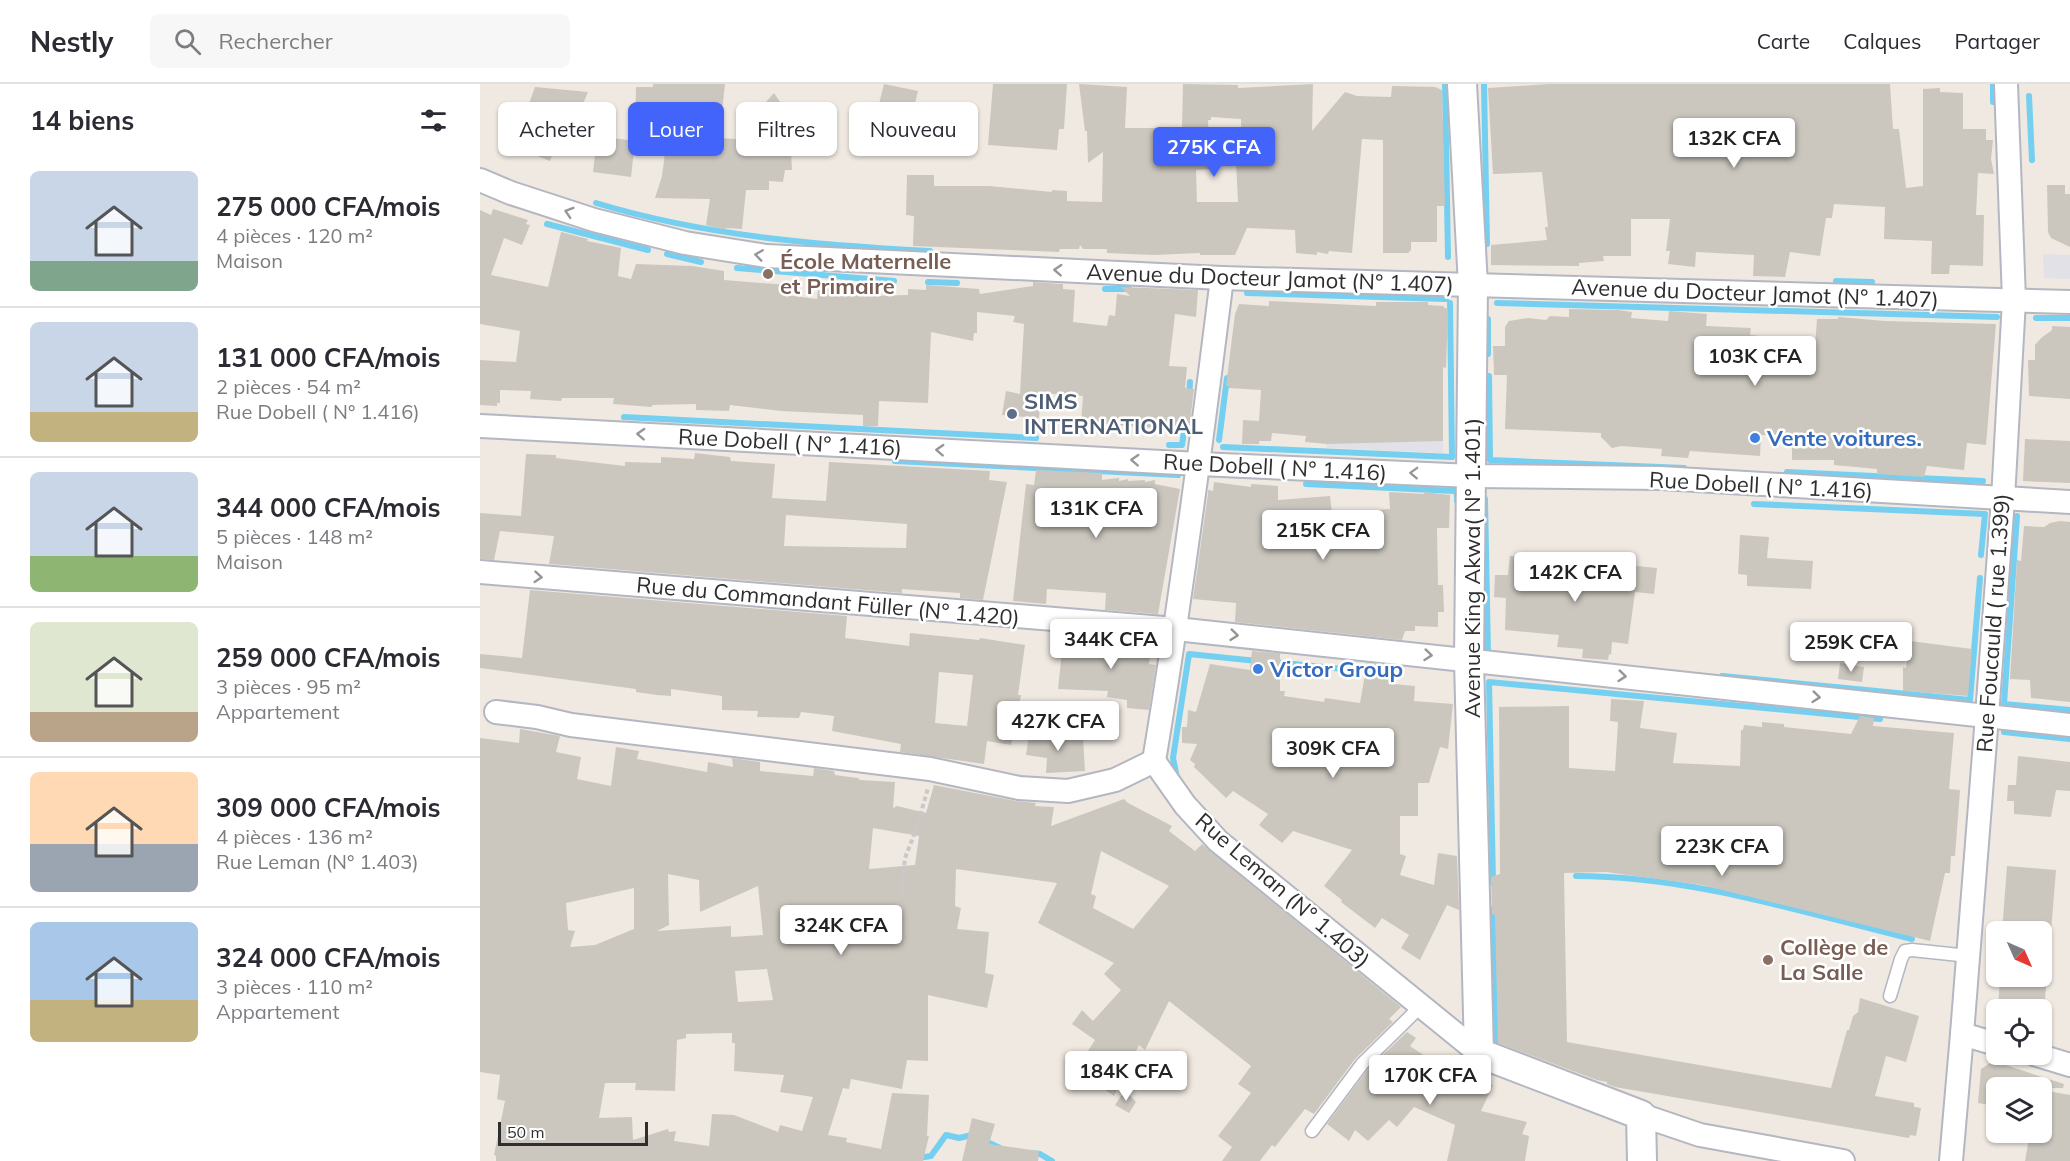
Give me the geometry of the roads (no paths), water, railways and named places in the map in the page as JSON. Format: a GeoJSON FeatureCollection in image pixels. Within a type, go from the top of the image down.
{"type":"FeatureCollection","features":[{"type":"Feature","properties":{"kind":"street","name":"Avenue King Akwa( N° 1.401)"},"geometry":{"type":"LineString","coordinates":[[1462,84],[1473,285],[1469,660],[1479,1053]]}},
{"type":"Feature","properties":{"kind":"street","name":"Rue Foucauld ( rue 1.399)"},"geometry":{"type":"LineString","coordinates":[[1951,1161],[2003,500],[2014,300],[2006,84]]}},
{"type":"Feature","properties":{"kind":"street","name":"Avenue du Docteur Jamot (N° 1.407)"},"geometry":{"type":"LineString","coordinates":[[480,180],[511,193],[594,220],[686,243],[766,256],[1222,278],[2070,302]]}},
{"type":"Feature","properties":{"kind":"street"},"geometry":{"type":"LineString","coordinates":[[496,712],[834,759],[930,769],[1019,788],[1068,791],[1115,780],[1154,761],[1176,629],[1222,278]]}},
{"type":"Feature","properties":{"kind":"street","name":"Rue Dobell ( N° 1.416)"},"geometry":{"type":"LineString","coordinates":[[480,426],[1199,464],[1472,476],[1661,478],[2003,500],[2070,502]]}},
{"type":"Feature","properties":{"kind":"street","name":"Rue du Commandant Füller (N° 1.420)"},"geometry":{"type":"LineString","coordinates":[[480,572],[1176,629],[2070,725]]}},
{"type":"Feature","properties":{"kind":"street","name":"Rue Leman (N° 1.403)"},"geometry":{"type":"LineString","coordinates":[[1154,761],[1185,805],[1218,841],[1479,1053],[1700,1135],[1843,1161]]}},
{"type":"Feature","properties":{"kind":"street"},"geometry":{"type":"LineString","coordinates":[[1962,1034],[1986,1041]]}},
{"type":"Feature","properties":{"kind":"street"},"geometry":{"type":"LineString","coordinates":[[2052,1060],[2070,1065]]}},
{"type":"Feature","properties":{"kind":"street"},"geometry":{"type":"LineString","coordinates":[[1641,1115],[1642,1161]]}},
{"type":"Feature","properties":{"kind":"lane"},"geometry":{"type":"LineString","coordinates":[[1890,996],[1900,959],[1905,951],[1968,956]]}},
{"type":"Feature","properties":{"kind":"lane"},"geometry":{"type":"LineString","coordinates":[[1312,1131],[1362,1064],[1421,1006]]}},
{"type":"Feature","properties":{"kind":"waterway"},"geometry":{"type":"LineString","coordinates":[[1445,84],[1448,257]]}},
{"type":"Feature","properties":{"kind":"waterway"},"geometry":{"type":"LineString","coordinates":[[1484,84],[1487,244]]}},
{"type":"Feature","properties":{"kind":"waterway"},"geometry":{"type":"LineString","coordinates":[[1993,84],[1993,102]]}},
{"type":"Feature","properties":{"kind":"waterway"},"geometry":{"type":"LineString","coordinates":[[2029,96],[2032,160]]}},
{"type":"Feature","properties":{"kind":"waterway"},"geometry":{"type":"LineString","coordinates":[[596,203],[678,224],[720,231],[803,242],[930,251]]}},
{"type":"Feature","properties":{"kind":"waterway"},"geometry":{"type":"LineString","coordinates":[[547,224],[648,250]]}},
{"type":"Feature","properties":{"kind":"waterway"},"geometry":{"type":"LineString","coordinates":[[667,254],[701,262]]}},
{"type":"Feature","properties":{"kind":"waterway"},"geometry":{"type":"LineString","coordinates":[[737,268],[894,281]]}},
{"type":"Feature","properties":{"kind":"waterway"},"geometry":{"type":"LineString","coordinates":[[1836,281],[1872,282]]}},
{"type":"Feature","properties":{"kind":"waterway"},"geometry":{"type":"LineString","coordinates":[[928,282],[957,283]]}},
{"type":"Feature","properties":{"kind":"waterway"},"geometry":{"type":"LineString","coordinates":[[1105,289],[1129,289]]}},
{"type":"Feature","properties":{"kind":"waterway"},"geometry":{"type":"LineString","coordinates":[[1247,293],[1446,299]]}},
{"type":"Feature","properties":{"kind":"waterway"},"geometry":{"type":"LineString","coordinates":[[1223,447],[1452,457],[1450,303]]}},
{"type":"Feature","properties":{"kind":"waterway"},"geometry":{"type":"LineString","coordinates":[[1497,303],[1997,317]]}},
{"type":"Feature","properties":{"kind":"waterway"},"geometry":{"type":"LineString","coordinates":[[2036,318],[2070,318]]}},
{"type":"Feature","properties":{"kind":"waterway"},"geometry":{"type":"LineString","coordinates":[[1488,319],[1488,354]]}},
{"type":"Feature","properties":{"kind":"waterway"},"geometry":{"type":"LineString","coordinates":[[1489,376],[1490,460],[1684,468]]}},
{"type":"Feature","properties":{"kind":"waterway"},"geometry":{"type":"LineString","coordinates":[[1219,440],[1227,378]]}},
{"type":"Feature","properties":{"kind":"waterway"},"geometry":{"type":"LineString","coordinates":[[1189,396],[1190,382]]}},
{"type":"Feature","properties":{"kind":"waterway"},"geometry":{"type":"LineString","coordinates":[[624,417],[1036,438]]}},
{"type":"Feature","properties":{"kind":"waterway"},"geometry":{"type":"LineString","coordinates":[[1169,445],[1182,445],[1185,424]]}},
{"type":"Feature","properties":{"kind":"waterway"},"geometry":{"type":"LineString","coordinates":[[895,461],[1178,475]]}},
{"type":"Feature","properties":{"kind":"waterway"},"geometry":{"type":"LineString","coordinates":[[1787,472],[1983,481]]}},
{"type":"Feature","properties":{"kind":"waterway"},"geometry":{"type":"LineString","coordinates":[[1306,484],[1455,491],[1457,501]]}},
{"type":"Feature","properties":{"kind":"waterway"},"geometry":{"type":"LineString","coordinates":[[1485,499],[1488,654],[1494,654]]}},
{"type":"Feature","properties":{"kind":"waterway"},"geometry":{"type":"LineString","coordinates":[[1754,504],[1985,514],[1981,555]]}},
{"type":"Feature","properties":{"kind":"waterway"},"geometry":{"type":"LineString","coordinates":[[2017,516],[2004,704],[2070,710]]}},
{"type":"Feature","properties":{"kind":"waterway"},"geometry":{"type":"LineString","coordinates":[[1722,676],[1970,700],[1980,578]]}},
{"type":"Feature","properties":{"kind":"waterway"},"geometry":{"type":"LineString","coordinates":[[1177,778],[1173,758],[1189,654],[1257,661]]}},
{"type":"Feature","properties":{"kind":"waterway"},"geometry":{"type":"LineString","coordinates":[[1274,662],[1363,671]]}},
{"type":"Feature","properties":{"kind":"waterway"},"geometry":{"type":"LineString","coordinates":[[1493,883],[1489,682],[1880,719]]}},
{"type":"Feature","properties":{"kind":"waterway"},"geometry":{"type":"LineString","coordinates":[[2004,732],[2069,739]]}},
{"type":"Feature","properties":{"kind":"waterway"},"geometry":{"type":"LineString","coordinates":[[1576,876],[1661,882],[1746,897],[1912,939]]}},
{"type":"Feature","properties":{"kind":"waterway"},"geometry":{"type":"LineString","coordinates":[[1493,909],[1496,1046]]}},
{"type":"Feature","properties":{"kind":"waterway"},"geometry":{"type":"LineString","coordinates":[[918,1158],[931,1156],[946,1135],[959,1138],[972,1135],[1000,1148]]}},
{"type":"Feature","properties":{"kind":"waterway"},"geometry":{"type":"LineString","coordinates":[[1031,1153],[1040,1154],[1052,1161]]}},
{"type":"Feature","properties":{"kind":"place","name":"École Maternelle et Primaire"},"geometry":{"type":"Point","coordinates":[768,274]}},
{"type":"Feature","properties":{"kind":"place","name":"SIMS INTERNATIONAL"},"geometry":{"type":"Point","coordinates":[1012,414]}},
{"type":"Feature","properties":{"kind":"place","name":"Vente voitures."},"geometry":{"type":"Point","coordinates":[1755,438]}},
{"type":"Feature","properties":{"kind":"place","name":"Victor Group"},"geometry":{"type":"Point","coordinates":[1258,669]}},
{"type":"Feature","properties":{"kind":"place","name":"Collège de La Salle"},"geometry":{"type":"Point","coordinates":[1768,960]}}]}
